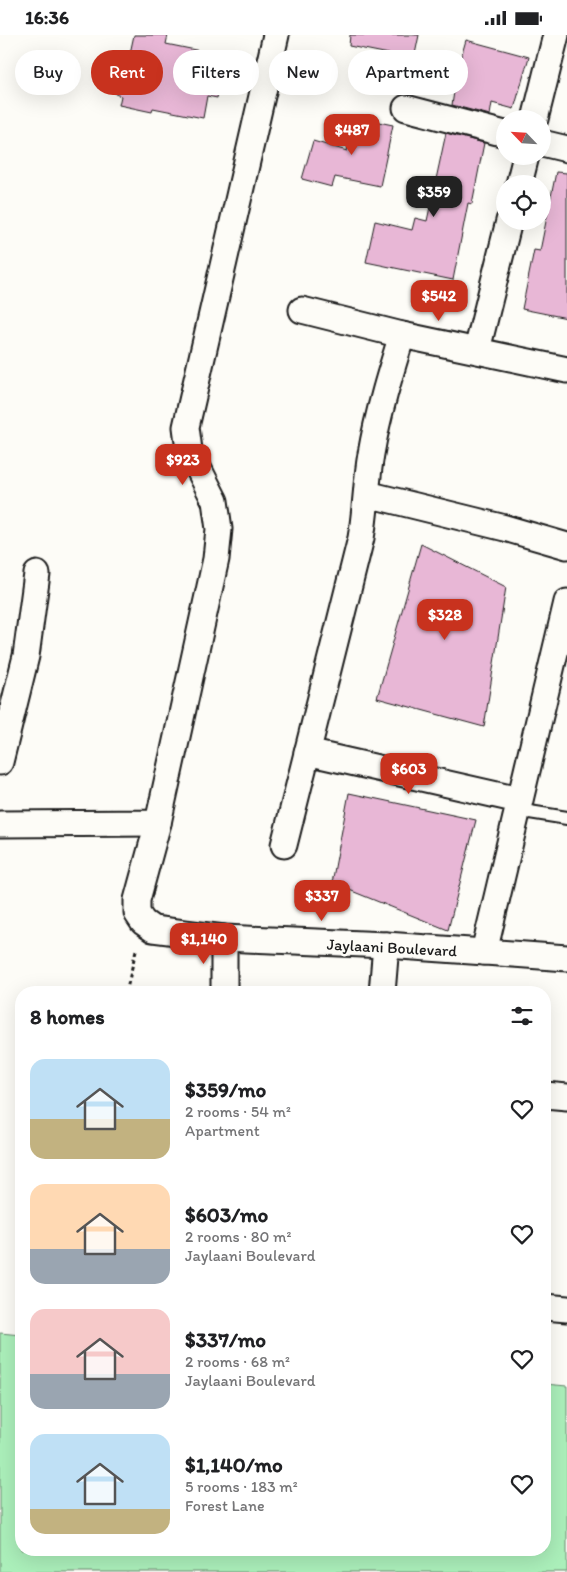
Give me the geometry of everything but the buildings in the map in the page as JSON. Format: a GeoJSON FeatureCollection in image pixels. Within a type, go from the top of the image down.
{"type":"FeatureCollection","features":[{"type":"Feature","properties":{"kind":"street"},"geometry":{"type":"LineString","coordinates":[[143,923],[137,913],[137,900],[158,823],[216,559],[219,529],[215,501],[189,450],[186,427],[276,35]]}},
{"type":"Feature","properties":{"kind":"street"},"geometry":{"type":"LineString","coordinates":[[537,110],[556,35]]}},
{"type":"Feature","properties":{"kind":"street"},"geometry":{"type":"LineString","coordinates":[[406,108],[496,132]]}},
{"type":"Feature","properties":{"kind":"street"},"geometry":{"type":"LineString","coordinates":[[551,145],[567,149]]}},
{"type":"Feature","properties":{"kind":"street"},"geometry":{"type":"LineString","coordinates":[[477,350],[508,230]]}},
{"type":"Feature","properties":{"kind":"street"},"geometry":{"type":"LineString","coordinates":[[302,310],[402,335],[567,370]]}},
{"type":"Feature","properties":{"kind":"street"},"geometry":{"type":"LineString","coordinates":[[284,845],[361,538],[370,456],[379,413],[402,335]]}},
{"type":"Feature","properties":{"kind":"street"},"geometry":{"type":"LineString","coordinates":[[367,494],[505,528],[567,546]]}},
{"type":"Feature","properties":{"kind":"street"},"geometry":{"type":"LineString","coordinates":[[0,761],[26,656],[37,574]]}},
{"type":"Feature","properties":{"kind":"street"},"geometry":{"type":"LineString","coordinates":[[484,952],[567,602]]}},
{"type":"Feature","properties":{"kind":"street"},"geometry":{"type":"LineString","coordinates":[[307,751],[518,805]]}},
{"type":"Feature","properties":{"kind":"street"},"geometry":{"type":"LineString","coordinates":[[0,824],[158,823]]}},
{"type":"Feature","properties":{"kind":"street","name":"Jaylaani Boulevard"},"geometry":{"type":"LineString","coordinates":[[143,923],[154,929],[167,932],[224,938],[386,945],[567,958]]}},
{"type":"Feature","properties":{"kind":"street"},"geometry":{"type":"LineString","coordinates":[[224,938],[224,986]]}},
{"type":"Feature","properties":{"kind":"street"},"geometry":{"type":"LineString","coordinates":[[383,986],[386,945]]}},
{"type":"Feature","properties":{"kind":"street"},"geometry":{"type":"LineString","coordinates":[[551,1096],[567,1097]]}},
{"type":"Feature","properties":{"kind":"street"},"geometry":{"type":"LineString","coordinates":[[551,1308],[567,1309]]}},
{"type":"Feature","properties":{"kind":"lane"},"geometry":{"type":"LineString","coordinates":[[518,805],[567,818]]}},
{"type":"Feature","properties":{"kind":"path"},"geometry":{"type":"LineString","coordinates":[[128,986],[143,923]]}},
{"type":"Feature","properties":{"kind":"green space"},"geometry":{"type":"Polygon","coordinates":[[[0,1333],[15,1334],[15,1556],[551,1556],[551,1385],[567,1386],[567,1572],[0,1572],[0,1333]]]}}]}
